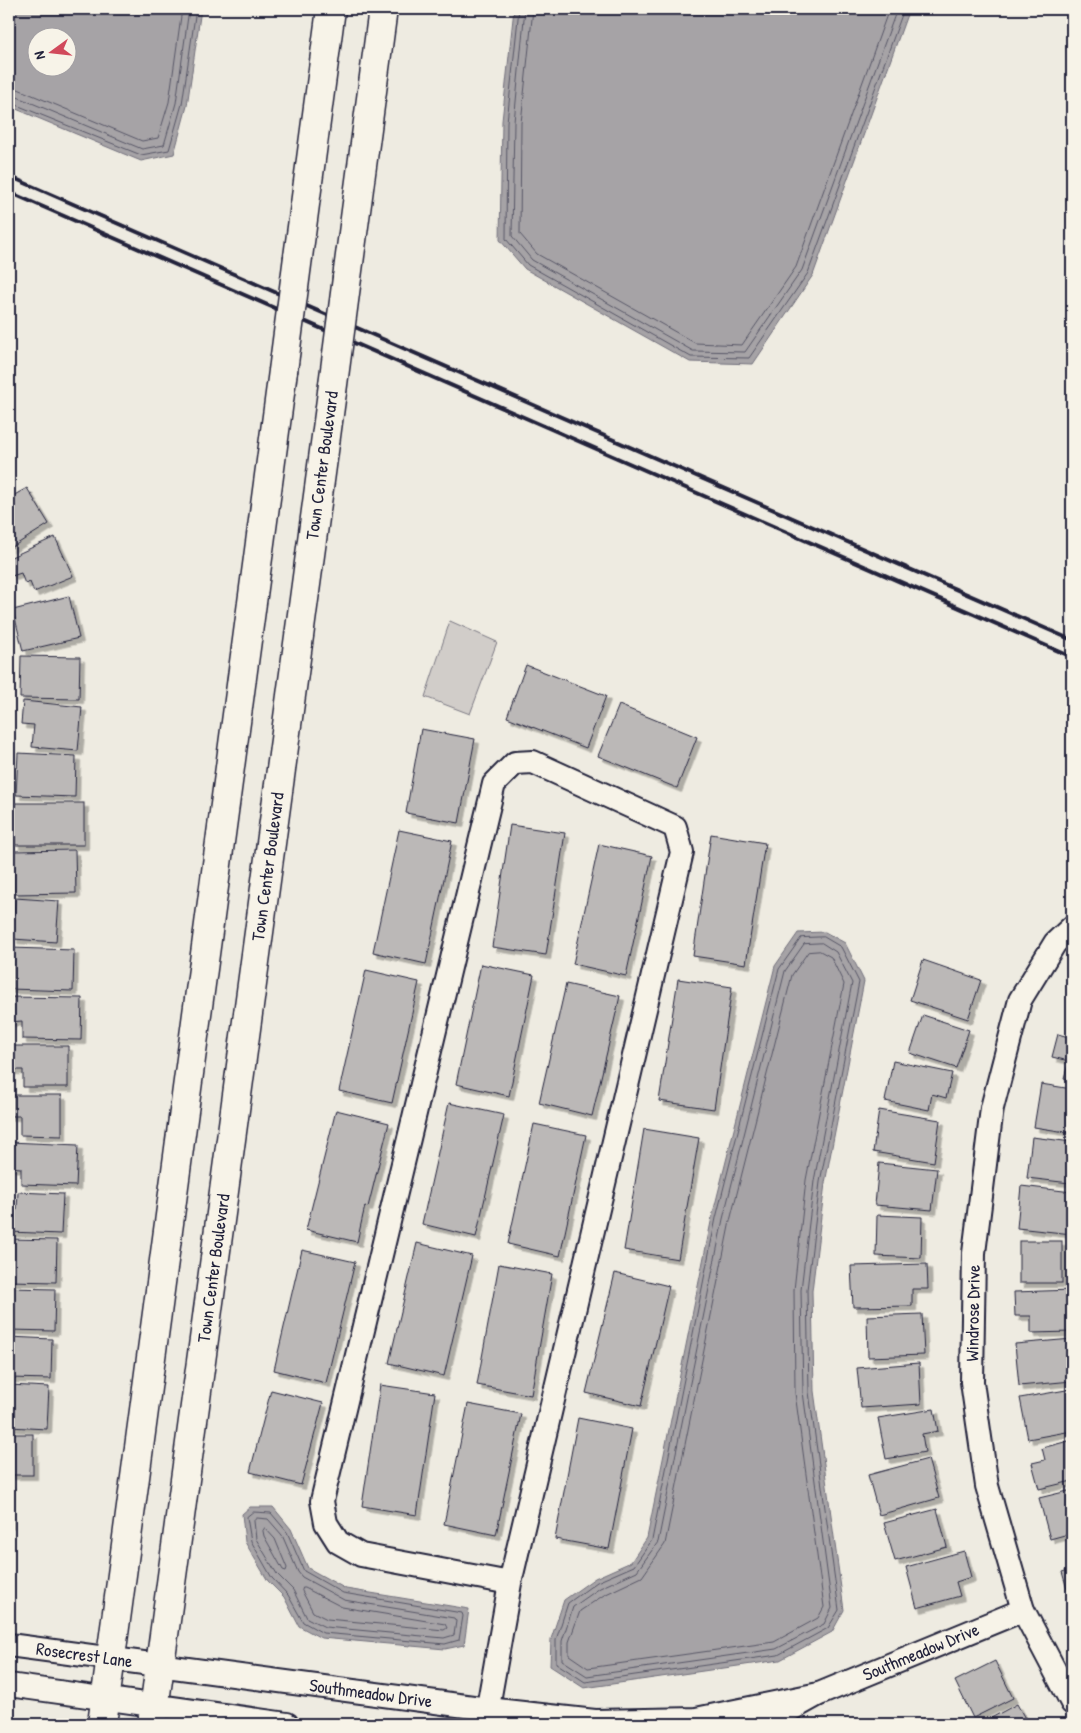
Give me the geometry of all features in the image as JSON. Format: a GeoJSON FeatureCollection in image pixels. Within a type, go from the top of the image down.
{"type":"FeatureCollection","features":[{"type":"Feature","properties":{"kind":"main road"},"geometry":{"type":"LineString","coordinates":[[104,1711],[331,9]]}},
{"type":"Feature","properties":{"kind":"main road","name":"Town Center Boulevard"},"geometry":{"type":"LineString","coordinates":[[153,1715],[383,9]]}},
{"type":"Feature","properties":{"kind":"street"},"geometry":{"type":"LineString","coordinates":[[487,1717],[510,1583],[682,852],[675,827],[533,762],[515,763],[494,784],[322,1501],[326,1523],[338,1542],[360,1555],[510,1583]]}},
{"type":"Feature","properties":{"kind":"street","name":"Windrose Drive"},"geometry":{"type":"LineString","coordinates":[[1072,927],[1055,943],[1020,1000],[992,1108],[974,1254],[972,1382],[986,1486],[1023,1610],[1072,1703]]}},
{"type":"Feature","properties":{"kind":"street","name":"Southmeadow Drive"},"geometry":{"type":"LineString","coordinates":[[765,1724],[819,1694],[1023,1610]]}},
{"type":"Feature","properties":{"kind":"street","name":"Rosecrest Lane"},"geometry":{"type":"LineString","coordinates":[[9,1644],[160,1665]]}},
{"type":"Feature","properties":{"kind":"street","name":"Southmeadow Drive"},"geometry":{"type":"LineString","coordinates":[[160,1665],[487,1717],[595,1722],[696,1719],[819,1694]]}},
{"type":"Feature","properties":{"kind":"street"},"geometry":{"type":"LineString","coordinates":[[9,1685],[104,1711],[286,1724]]}},
{"type":"Feature","properties":{"kind":"shaded area"},"geometry":{"type":"Polygon","coordinates":[[[450,621],[497,642],[470,714],[425,697],[450,621]]]}},
{"type":"Feature","properties":{"kind":"water"},"geometry":{"type":"Polygon","coordinates":[[[9,9],[201,9],[187,106],[174,154],[141,161],[9,106],[9,9]]]}},
{"type":"Feature","properties":{"kind":"water"},"geometry":{"type":"Polygon","coordinates":[[[514,9],[909,9],[813,275],[753,364],[690,362],[525,269],[500,240],[502,121],[514,9]]]}},
{"type":"Feature","properties":{"kind":"water"},"geometry":{"type":"Polygon","coordinates":[[[825,932],[845,943],[864,981],[825,1183],[812,1291],[814,1391],[844,1610],[832,1632],[780,1660],[584,1688],[550,1666],[551,1639],[564,1600],[595,1578],[631,1562],[647,1538],[712,1217],[775,966],[798,933],[825,932]]]}},
{"type":"Feature","properties":{"kind":"water"},"geometry":{"type":"Polygon","coordinates":[[[250,1507],[273,1507],[291,1529],[308,1568],[346,1589],[469,1609],[464,1645],[445,1649],[321,1638],[299,1626],[284,1597],[268,1581],[245,1542],[242,1514],[250,1507]]]}},
{"type":"Feature","properties":{"kind":"building"},"geometry":{"type":"Polygon","coordinates":[[[27,488],[49,524],[9,549],[9,498],[27,488]]]}},
{"type":"Feature","properties":{"kind":"building"},"geometry":{"type":"Polygon","coordinates":[[[55,537],[73,576],[34,592],[30,582],[25,584],[21,573],[12,576],[9,569],[9,558],[55,537]]]}},
{"type":"Feature","properties":{"kind":"building"},"geometry":{"type":"Polygon","coordinates":[[[69,596],[79,638],[23,651],[13,610],[69,596]]]}},
{"type":"Feature","properties":{"kind":"building"},"geometry":{"type":"Polygon","coordinates":[[[21,656],[80,657],[79,699],[20,698],[21,656]]]}},
{"type":"Feature","properties":{"kind":"building"},"geometry":{"type":"Polygon","coordinates":[[[526,665],[606,696],[586,748],[507,717],[526,665]]]}},
{"type":"Feature","properties":{"kind":"building"},"geometry":{"type":"Polygon","coordinates":[[[23,701],[82,707],[78,751],[32,747],[34,725],[21,724],[23,701]]]}},
{"type":"Feature","properties":{"kind":"building"},"geometry":{"type":"Polygon","coordinates":[[[619,705],[697,737],[677,788],[598,756],[619,705]]]}},
{"type":"Feature","properties":{"kind":"building"},"geometry":{"type":"Polygon","coordinates":[[[421,729],[475,739],[459,823],[406,813],[421,729]]]}},
{"type":"Feature","properties":{"kind":"building"},"geometry":{"type":"Polygon","coordinates":[[[18,753],[76,756],[75,797],[16,795],[18,753]]]}},
{"type":"Feature","properties":{"kind":"building"},"geometry":{"type":"Polygon","coordinates":[[[15,803],[84,803],[84,845],[15,845],[15,803]]]}},
{"type":"Feature","properties":{"kind":"building"},"geometry":{"type":"Polygon","coordinates":[[[510,825],[565,833],[546,955],[492,947],[510,825]]]}},
{"type":"Feature","properties":{"kind":"building"},"geometry":{"type":"Polygon","coordinates":[[[399,830],[452,841],[426,964],[373,952],[399,830]]]}},
{"type":"Feature","properties":{"kind":"building"},"geometry":{"type":"Polygon","coordinates":[[[711,834],[765,843],[746,964],[693,956],[711,834]]]}},
{"type":"Feature","properties":{"kind":"building"},"geometry":{"type":"Polygon","coordinates":[[[599,844],[652,856],[626,976],[573,964],[599,844]]]}},
{"type":"Feature","properties":{"kind":"building"},"geometry":{"type":"Polygon","coordinates":[[[75,850],[76,893],[14,894],[13,851],[75,850]]]}},
{"type":"Feature","properties":{"kind":"building"},"geometry":{"type":"Polygon","coordinates":[[[15,898],[59,901],[56,942],[13,939],[15,898]]]}},
{"type":"Feature","properties":{"kind":"building"},"geometry":{"type":"Polygon","coordinates":[[[11,948],[74,950],[73,991],[9,989],[11,948]]]}},
{"type":"Feature","properties":{"kind":"building"},"geometry":{"type":"Polygon","coordinates":[[[923,960],[981,980],[968,1019],[910,1000],[923,960]]]}},
{"type":"Feature","properties":{"kind":"building"},"geometry":{"type":"Polygon","coordinates":[[[481,964],[534,975],[509,1096],[456,1084],[481,964]]]}},
{"type":"Feature","properties":{"kind":"building"},"geometry":{"type":"Polygon","coordinates":[[[366,970],[419,982],[392,1103],[339,1091],[366,970]]]}},
{"type":"Feature","properties":{"kind":"building"},"geometry":{"type":"Polygon","coordinates":[[[678,979],[732,987],[714,1109],[659,1101],[678,979]]]}},
{"type":"Feature","properties":{"kind":"building"},"geometry":{"type":"Polygon","coordinates":[[[566,984],[620,996],[592,1116],[539,1103],[566,984]]]}},
{"type":"Feature","properties":{"kind":"building"},"geometry":{"type":"Polygon","coordinates":[[[9,997],[82,998],[81,1040],[22,1039],[22,1021],[9,1022],[9,997]]]}},
{"type":"Feature","properties":{"kind":"building"},"geometry":{"type":"Polygon","coordinates":[[[923,1015],[969,1030],[956,1068],[910,1053],[923,1015]]]}},
{"type":"Feature","properties":{"kind":"building"},"geometry":{"type":"Polygon","coordinates":[[[1058,1034],[1072,1038],[1072,1080],[1064,1078],[1069,1061],[1052,1057],[1058,1034]]]}},
{"type":"Feature","properties":{"kind":"building"},"geometry":{"type":"Polygon","coordinates":[[[9,1046],[68,1046],[68,1087],[23,1087],[23,1070],[9,1070],[9,1046]]]}},
{"type":"Feature","properties":{"kind":"building"},"geometry":{"type":"Polygon","coordinates":[[[893,1061],[952,1073],[946,1098],[932,1094],[929,1110],[885,1101],[893,1061]]]}},
{"type":"Feature","properties":{"kind":"building"},"geometry":{"type":"Polygon","coordinates":[[[1041,1084],[1072,1089],[1072,1133],[1034,1127],[1041,1084]]]}},
{"type":"Feature","properties":{"kind":"building"},"geometry":{"type":"Polygon","coordinates":[[[9,1095],[62,1095],[62,1136],[20,1135],[20,1116],[9,1116],[9,1095]]]}},
{"type":"Feature","properties":{"kind":"building"},"geometry":{"type":"Polygon","coordinates":[[[449,1103],[504,1115],[476,1237],[422,1224],[449,1103]]]}},
{"type":"Feature","properties":{"kind":"building"},"geometry":{"type":"Polygon","coordinates":[[[336,1110],[389,1123],[368,1207],[365,1206],[357,1242],[306,1230],[336,1110]]]}},
{"type":"Feature","properties":{"kind":"building"},"geometry":{"type":"Polygon","coordinates":[[[879,1110],[940,1120],[934,1162],[873,1152],[879,1110]]]}},
{"type":"Feature","properties":{"kind":"building"},"geometry":{"type":"Polygon","coordinates":[[[534,1124],[586,1135],[560,1256],[508,1244],[534,1124]]]}},
{"type":"Feature","properties":{"kind":"building"},"geometry":{"type":"Polygon","coordinates":[[[644,1129],[699,1138],[678,1259],[624,1250],[644,1129]]]}},
{"type":"Feature","properties":{"kind":"building"},"geometry":{"type":"Polygon","coordinates":[[[1032,1137],[1072,1142],[1070,1183],[1027,1178],[1032,1137]]]}},
{"type":"Feature","properties":{"kind":"building"},"geometry":{"type":"Polygon","coordinates":[[[9,1142],[78,1145],[76,1186],[21,1184],[21,1168],[9,1167],[9,1142]]]}},
{"type":"Feature","properties":{"kind":"building"},"geometry":{"type":"Polygon","coordinates":[[[879,1163],[937,1169],[932,1210],[875,1205],[879,1163]]]}},
{"type":"Feature","properties":{"kind":"building"},"geometry":{"type":"Polygon","coordinates":[[[1021,1186],[1072,1192],[1072,1234],[1017,1228],[1021,1186]]]}},
{"type":"Feature","properties":{"kind":"building"},"geometry":{"type":"Polygon","coordinates":[[[18,1192],[63,1194],[61,1234],[9,1232],[9,1210],[17,1210],[18,1192]]]}},
{"type":"Feature","properties":{"kind":"building"},"geometry":{"type":"Polygon","coordinates":[[[877,1215],[922,1217],[921,1258],[876,1256],[877,1215]]]}},
{"type":"Feature","properties":{"kind":"building"},"geometry":{"type":"Polygon","coordinates":[[[9,1239],[57,1240],[56,1282],[9,1281],[9,1239]]]}},
{"type":"Feature","properties":{"kind":"building"},"geometry":{"type":"Polygon","coordinates":[[[1019,1241],[1062,1241],[1062,1283],[1019,1283],[1019,1241]]]}},
{"type":"Feature","properties":{"kind":"building"},"geometry":{"type":"Polygon","coordinates":[[[417,1243],[472,1256],[444,1376],[389,1363],[417,1243]]]}},
{"type":"Feature","properties":{"kind":"building"},"geometry":{"type":"Polygon","coordinates":[[[302,1250],[355,1262],[326,1383],[274,1370],[302,1250]]]}},
{"type":"Feature","properties":{"kind":"building"},"geometry":{"type":"Polygon","coordinates":[[[499,1264],[552,1274],[531,1395],[477,1385],[499,1264]]]}},
{"type":"Feature","properties":{"kind":"building"},"geometry":{"type":"Polygon","coordinates":[[[927,1264],[928,1289],[912,1289],[912,1306],[853,1307],[851,1266],[927,1264]]]}},
{"type":"Feature","properties":{"kind":"building"},"geometry":{"type":"Polygon","coordinates":[[[615,1273],[669,1286],[641,1406],[586,1393],[615,1273]]]}},
{"type":"Feature","properties":{"kind":"building"},"geometry":{"type":"Polygon","coordinates":[[[9,1288],[55,1289],[54,1331],[9,1330],[9,1288]]]}},
{"type":"Feature","properties":{"kind":"building"},"geometry":{"type":"Polygon","coordinates":[[[1072,1290],[1072,1332],[1031,1333],[1031,1316],[1015,1316],[1014,1292],[1072,1290]]]}},
{"type":"Feature","properties":{"kind":"building"},"geometry":{"type":"Polygon","coordinates":[[[922,1314],[924,1355],[868,1357],[867,1316],[922,1314]]]}},
{"type":"Feature","properties":{"kind":"building"},"geometry":{"type":"Polygon","coordinates":[[[9,1337],[52,1339],[51,1379],[9,1378],[9,1337]]]}},
{"type":"Feature","properties":{"kind":"building"},"geometry":{"type":"Polygon","coordinates":[[[1072,1339],[1072,1381],[1019,1386],[1015,1344],[1072,1339]]]}},
{"type":"Feature","properties":{"kind":"building"},"geometry":{"type":"Polygon","coordinates":[[[919,1363],[921,1404],[861,1408],[857,1368],[919,1363]]]}},
{"type":"Feature","properties":{"kind":"building"},"geometry":{"type":"Polygon","coordinates":[[[9,1385],[49,1387],[47,1429],[9,1427],[9,1385]]]}},
{"type":"Feature","properties":{"kind":"building"},"geometry":{"type":"Polygon","coordinates":[[[380,1385],[435,1393],[417,1515],[362,1506],[380,1385]]]}},
{"type":"Feature","properties":{"kind":"building"},"geometry":{"type":"Polygon","coordinates":[[[1072,1389],[1072,1431],[1028,1439],[1020,1398],[1072,1389]]]}},
{"type":"Feature","properties":{"kind":"building"},"geometry":{"type":"Polygon","coordinates":[[[271,1390],[323,1403],[301,1485],[250,1472],[271,1390]]]}},
{"type":"Feature","properties":{"kind":"building"},"geometry":{"type":"Polygon","coordinates":[[[468,1404],[521,1414],[496,1535],[444,1524],[468,1404]]]}},
{"type":"Feature","properties":{"kind":"building"},"geometry":{"type":"Polygon","coordinates":[[[934,1409],[938,1431],[922,1434],[925,1452],[886,1459],[878,1418],[934,1409]]]}},
{"type":"Feature","properties":{"kind":"building"},"geometry":{"type":"Polygon","coordinates":[[[578,1418],[632,1429],[609,1549],[555,1539],[578,1418]]]}},
{"type":"Feature","properties":{"kind":"building"},"geometry":{"type":"Polygon","coordinates":[[[9,1434],[33,1434],[33,1475],[9,1475],[9,1434]]]}},
{"type":"Feature","properties":{"kind":"building"},"geometry":{"type":"Polygon","coordinates":[[[1072,1440],[1072,1481],[1039,1489],[1032,1463],[1045,1460],[1042,1448],[1072,1440]]]}},
{"type":"Feature","properties":{"kind":"building"},"geometry":{"type":"Polygon","coordinates":[[[928,1459],[939,1498],[879,1515],[868,1475],[928,1459]]]}},
{"type":"Feature","properties":{"kind":"building"},"geometry":{"type":"Polygon","coordinates":[[[9,1483],[10,1483],[9,1525],[9,1483]]]}},
{"type":"Feature","properties":{"kind":"building"},"geometry":{"type":"Polygon","coordinates":[[[1072,1490],[1072,1533],[1050,1539],[1039,1498],[1072,1490]]]}},
{"type":"Feature","properties":{"kind":"building"},"geometry":{"type":"Polygon","coordinates":[[[937,1509],[947,1547],[895,1561],[884,1523],[937,1509]]]}},
{"type":"Feature","properties":{"kind":"building"},"geometry":{"type":"Polygon","coordinates":[[[964,1551],[971,1577],[956,1582],[960,1596],[917,1608],[906,1567],[964,1551]]]}},
{"type":"Feature","properties":{"kind":"building"},"geometry":{"type":"Polygon","coordinates":[[[1072,1569],[1072,1595],[1069,1596],[1062,1572],[1072,1569]]]}},
{"type":"Feature","properties":{"kind":"building"},"geometry":{"type":"Polygon","coordinates":[[[995,1661],[1013,1698],[973,1718],[955,1681],[995,1661]]]}},
{"type":"Feature","properties":{"kind":"building"},"geometry":{"type":"Polygon","coordinates":[[[1017,1704],[1028,1724],[980,1724],[1017,1704]]]}},
{"type":"Feature","properties":{"kind":"railway"},"geometry":{"type":"LineString","coordinates":[[9,176],[1072,640]]}},
{"type":"Feature","properties":{"kind":"railway"},"geometry":{"type":"LineString","coordinates":[[9,192],[1072,657]]}}]}
